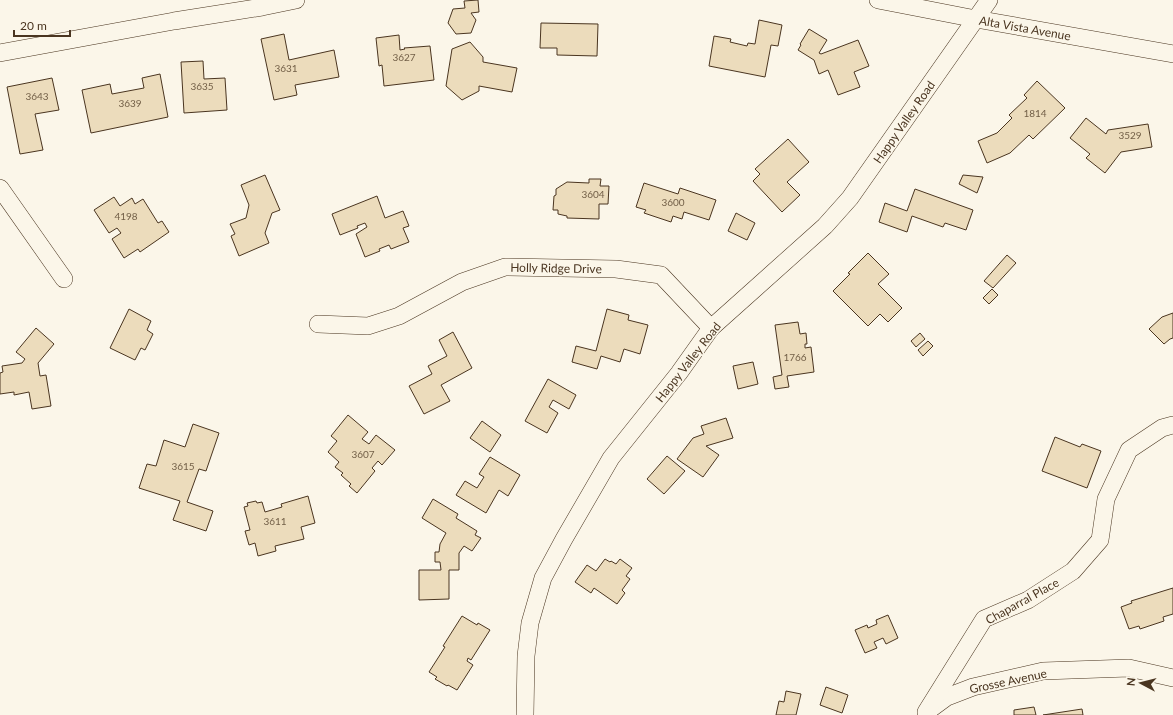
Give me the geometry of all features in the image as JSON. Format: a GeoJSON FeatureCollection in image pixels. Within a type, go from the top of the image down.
{"type":"FeatureCollection","features":[{"type":"Feature","properties":{"kind":"street"},"geometry":{"type":"LineString","coordinates":[[0,53],[296,0]]}},
{"type":"Feature","properties":{"kind":"street","name":"Alta Vista Avenue"},"geometry":{"type":"LineString","coordinates":[[878,0],[1173,54]]}},
{"type":"Feature","properties":{"kind":"street","name":"Happy Valley Road"},"geometry":{"type":"LineString","coordinates":[[525,715],[526,656],[530,623],[543,578],[611,458],[679,373],[712,328],[825,226],[850,198],[989,0]]}},
{"type":"Feature","properties":{"kind":"street"},"geometry":{"type":"LineString","coordinates":[[0,188],[64,279]]}},
{"type":"Feature","properties":{"kind":"street","name":"Holly Ridge Drive"},"geometry":{"type":"LineString","coordinates":[[318,324],[368,326],[399,316],[462,282],[504,267],[616,269],[661,275],[712,328]]}},
{"type":"Feature","properties":{"kind":"street","name":"Chaparral Place"},"geometry":{"type":"LineString","coordinates":[[924,714],[984,619],[1028,600],[1073,571],[1100,540],[1106,499],[1129,450],[1162,428],[1173,425]]}},
{"type":"Feature","properties":{"kind":"street","name":"Grosse Avenue"},"geometry":{"type":"LineString","coordinates":[[924,714],[947,697],[972,687],[1043,671],[1128,668],[1173,678]]}},
{"type":"Feature","properties":{"kind":"building"},"geometry":{"type":"Polygon","coordinates":[[[478,0],[479,12],[471,13],[476,20],[471,33],[456,34],[448,23],[453,9],[465,8],[464,1],[478,0]]]}},
{"type":"Feature","properties":{"kind":"building"},"geometry":{"type":"Polygon","coordinates":[[[759,20],[782,25],[778,46],[771,45],[765,77],[709,66],[714,36],[731,39],[730,42],[747,46],[748,43],[755,44],[759,20]]]}},
{"type":"Feature","properties":{"kind":"building"},"geometry":{"type":"Polygon","coordinates":[[[541,23],[598,24],[597,56],[557,55],[557,48],[540,48],[541,23]]]}},
{"type":"Feature","properties":{"kind":"building"},"geometry":{"type":"Polygon","coordinates":[[[809,29],[827,40],[819,53],[821,54],[858,40],[869,66],[854,72],[860,87],[838,95],[828,70],[819,74],[814,60],[798,50],[809,29]]]}},
{"type":"Feature","properties":{"kind":"building"},"geometry":{"type":"Polygon","coordinates":[[[284,34],[289,60],[334,50],[339,77],[295,85],[297,95],[274,100],[261,39],[284,34]]]}},
{"type":"Feature","properties":{"kind":"building"},"geometry":{"type":"Polygon","coordinates":[[[399,35],[400,50],[405,49],[404,48],[430,46],[434,80],[384,86],[382,65],[379,66],[376,38],[399,35]]]}},
{"type":"Feature","properties":{"kind":"building"},"geometry":{"type":"Polygon","coordinates":[[[470,42],[483,57],[483,62],[517,68],[512,92],[479,86],[479,91],[462,100],[446,86],[452,49],[470,42]]]}},
{"type":"Feature","properties":{"kind":"building"},"geometry":{"type":"Polygon","coordinates":[[[203,61],[204,79],[225,78],[227,110],[184,113],[181,62],[203,61]]]}},
{"type":"Feature","properties":{"kind":"building"},"geometry":{"type":"Polygon","coordinates":[[[160,74],[168,117],[91,133],[82,90],[110,84],[112,94],[144,88],[142,78],[160,74]]]}},
{"type":"Feature","properties":{"kind":"building"},"geometry":{"type":"Polygon","coordinates":[[[52,78],[59,110],[35,114],[43,150],[20,154],[7,87],[52,78]]]}},
{"type":"Feature","properties":{"kind":"building"},"geometry":{"type":"Polygon","coordinates":[[[1037,81],[1065,108],[1033,139],[1029,135],[1010,153],[987,163],[978,141],[997,133],[1012,118],[1009,115],[1027,98],[1024,95],[1037,81]]]}},
{"type":"Feature","properties":{"kind":"building"},"geometry":{"type":"Polygon","coordinates":[[[1086,118],[1106,134],[1108,130],[1148,124],[1152,147],[1121,152],[1105,173],[1086,158],[1090,154],[1070,138],[1086,118]]]}},
{"type":"Feature","properties":{"kind":"building"},"geometry":{"type":"Polygon","coordinates":[[[788,139],[809,162],[787,182],[800,195],[782,212],[753,181],[760,174],[755,169],[788,139]]]}},
{"type":"Feature","properties":{"kind":"building"},"geometry":{"type":"Polygon","coordinates":[[[265,175],[280,210],[272,213],[265,233],[269,243],[239,256],[231,236],[235,234],[230,224],[246,218],[249,205],[241,185],[265,175]]]}},
{"type":"Feature","properties":{"kind":"building"},"geometry":{"type":"Polygon","coordinates":[[[963,175],[983,177],[977,193],[959,184],[963,175]]]}},
{"type":"Feature","properties":{"kind":"building"},"geometry":{"type":"Polygon","coordinates":[[[589,179],[601,179],[600,186],[609,186],[608,204],[599,204],[599,219],[567,218],[567,216],[558,214],[558,210],[553,210],[556,189],[567,182],[589,183],[589,179]]]}},
{"type":"Feature","properties":{"kind":"building"},"geometry":{"type":"Polygon","coordinates":[[[644,183],[678,194],[680,188],[716,200],[709,220],[684,212],[682,219],[673,216],[671,222],[644,213],[646,210],[636,207],[644,183]]]}},
{"type":"Feature","properties":{"kind":"building"},"geometry":{"type":"Polygon","coordinates":[[[915,189],[973,210],[966,230],[945,223],[943,227],[912,216],[907,232],[879,222],[885,203],[907,211],[915,189]]]}},
{"type":"Feature","properties":{"kind":"building"},"geometry":{"type":"Polygon","coordinates":[[[377,196],[385,218],[403,211],[409,226],[403,228],[409,242],[391,249],[389,245],[379,249],[380,251],[365,257],[356,234],[367,227],[365,223],[357,226],[358,228],[340,235],[332,214],[377,196]]]}},
{"type":"Feature","properties":{"kind":"building"},"geometry":{"type":"Polygon","coordinates":[[[114,197],[120,206],[132,198],[135,204],[143,199],[158,223],[162,221],[169,232],[140,252],[138,249],[124,258],[112,239],[121,233],[117,228],[109,233],[94,210],[114,197]]]}},
{"type":"Feature","properties":{"kind":"building"},"geometry":{"type":"Polygon","coordinates":[[[736,213],[755,223],[747,240],[728,231],[736,213]]]}},
{"type":"Feature","properties":{"kind":"building"},"geometry":{"type":"Polygon","coordinates":[[[868,253],[889,274],[878,284],[902,308],[888,322],[880,314],[868,326],[833,291],[868,253]]]}},
{"type":"Feature","properties":{"kind":"building"},"geometry":{"type":"Polygon","coordinates":[[[1007,255],[1016,263],[993,288],[984,281],[1007,255]]]}},
{"type":"Feature","properties":{"kind":"building"},"geometry":{"type":"Polygon","coordinates":[[[992,289],[998,295],[989,304],[983,298],[992,289]]]}},
{"type":"Feature","properties":{"kind":"building"},"geometry":{"type":"Polygon","coordinates":[[[129,309],[151,321],[147,330],[153,334],[145,350],[141,348],[135,360],[110,348],[129,309]]]}},
{"type":"Feature","properties":{"kind":"building"},"geometry":{"type":"Polygon","coordinates":[[[607,309],[629,315],[628,320],[648,325],[640,354],[624,349],[620,362],[601,356],[597,369],[572,362],[576,346],[596,351],[607,309]]]}},
{"type":"Feature","properties":{"kind":"building"},"geometry":{"type":"Polygon","coordinates":[[[1173,313],[1173,338],[1164,344],[1149,329],[1162,317],[1173,313]]]}},
{"type":"Feature","properties":{"kind":"building"},"geometry":{"type":"Polygon","coordinates":[[[798,322],[800,334],[806,333],[807,344],[805,344],[805,348],[811,347],[814,372],[787,376],[789,387],[775,389],[773,377],[782,375],[775,325],[798,322]]]}},
{"type":"Feature","properties":{"kind":"building"},"geometry":{"type":"Polygon","coordinates":[[[36,328],[54,344],[38,363],[40,376],[46,375],[51,406],[32,409],[29,392],[14,395],[14,392],[0,394],[0,373],[3,372],[2,366],[22,363],[25,359],[16,352],[36,328]]]}},
{"type":"Feature","properties":{"kind":"building"},"geometry":{"type":"Polygon","coordinates":[[[453,332],[472,368],[441,385],[450,401],[424,414],[409,386],[432,374],[428,366],[447,356],[439,340],[453,332]]]}},
{"type":"Feature","properties":{"kind":"building"},"geometry":{"type":"Polygon","coordinates":[[[920,333],[925,339],[916,347],[911,341],[920,333]]]}},
{"type":"Feature","properties":{"kind":"building"},"geometry":{"type":"Polygon","coordinates":[[[928,341],[933,346],[923,356],[918,350],[928,341]]]}},
{"type":"Feature","properties":{"kind":"building"},"geometry":{"type":"Polygon","coordinates":[[[753,362],[758,384],[738,389],[733,366],[753,362]]]}},
{"type":"Feature","properties":{"kind":"building"},"geometry":{"type":"Polygon","coordinates":[[[548,379],[576,395],[569,409],[553,400],[549,407],[558,413],[547,433],[525,421],[548,379]]]}},
{"type":"Feature","properties":{"kind":"building"},"geometry":{"type":"Polygon","coordinates":[[[348,415],[368,432],[362,439],[369,444],[376,435],[395,450],[382,465],[378,461],[372,468],[375,471],[357,493],[349,486],[351,484],[341,475],[343,473],[335,467],[339,462],[328,452],[337,441],[331,436],[348,415]]]}},
{"type":"Feature","properties":{"kind":"building"},"geometry":{"type":"Polygon","coordinates":[[[726,418],[733,438],[706,446],[719,455],[703,477],[677,459],[693,438],[704,434],[701,426],[726,418]]]}},
{"type":"Feature","properties":{"kind":"building"},"geometry":{"type":"Polygon","coordinates":[[[482,421],[501,435],[490,452],[470,438],[482,421]]]}},
{"type":"Feature","properties":{"kind":"building"},"geometry":{"type":"Polygon","coordinates":[[[193,424],[219,433],[206,471],[199,469],[187,502],[213,511],[206,531],[173,520],[180,501],[139,488],[147,464],[156,466],[164,440],[185,447],[193,424]]]}},
{"type":"Feature","properties":{"kind":"building"},"geometry":{"type":"Polygon","coordinates":[[[1055,437],[1080,447],[1082,444],[1101,451],[1087,488],[1042,471],[1055,437]]]}},
{"type":"Feature","properties":{"kind":"building"},"geometry":{"type":"Polygon","coordinates":[[[667,456],[685,471],[664,494],[647,479],[667,456]]]}},
{"type":"Feature","properties":{"kind":"building"},"geometry":{"type":"Polygon","coordinates":[[[490,457],[520,475],[508,496],[499,490],[486,513],[456,495],[465,481],[477,488],[484,477],[479,474],[490,457]]]}},
{"type":"Feature","properties":{"kind":"building"},"geometry":{"type":"Polygon","coordinates":[[[308,496],[315,523],[301,527],[304,539],[275,546],[276,551],[258,556],[255,543],[249,545],[245,531],[250,530],[244,507],[248,506],[247,503],[256,501],[257,503],[262,502],[265,512],[282,507],[281,504],[308,496]]]}},
{"type":"Feature","properties":{"kind":"building"},"geometry":{"type":"Polygon","coordinates":[[[433,499],[458,514],[456,518],[477,531],[475,535],[481,538],[472,551],[464,546],[459,553],[459,570],[449,570],[449,599],[419,600],[419,570],[441,570],[440,562],[435,562],[435,552],[439,552],[440,544],[446,533],[422,518],[433,499]]]}},
{"type":"Feature","properties":{"kind":"building"},"geometry":{"type":"Polygon","coordinates":[[[605,559],[616,564],[620,559],[632,568],[626,576],[630,579],[622,590],[625,593],[617,604],[594,588],[591,593],[575,582],[587,565],[596,571],[605,559]]]}},
{"type":"Feature","properties":{"kind":"building"},"geometry":{"type":"Polygon","coordinates":[[[1173,588],[1173,614],[1163,617],[1164,621],[1140,629],[1139,626],[1129,629],[1121,607],[1132,603],[1131,601],[1173,588]]]}},
{"type":"Feature","properties":{"kind":"building"},"geometry":{"type":"Polygon","coordinates":[[[888,615],[898,638],[886,644],[883,638],[874,642],[877,648],[865,653],[855,630],[867,625],[868,628],[877,624],[876,620],[888,615]]]}},
{"type":"Feature","properties":{"kind":"building"},"geometry":{"type":"Polygon","coordinates":[[[462,616],[477,625],[478,623],[490,630],[471,660],[468,658],[467,661],[473,665],[457,690],[435,679],[437,677],[429,672],[462,616]]]}},
{"type":"Feature","properties":{"kind":"building"},"geometry":{"type":"Polygon","coordinates":[[[826,687],[848,695],[842,713],[820,705],[826,687]]]}},
{"type":"Feature","properties":{"kind":"building"},"geometry":{"type":"Polygon","coordinates":[[[786,691],[801,694],[796,715],[776,715],[779,701],[784,702],[786,691]]]}},
{"type":"Feature","properties":{"kind":"building"},"geometry":{"type":"Polygon","coordinates":[[[1034,707],[1036,715],[1014,715],[1014,710],[1034,707]]]}},
{"type":"Feature","properties":{"kind":"building"},"geometry":{"type":"Polygon","coordinates":[[[1082,709],[1083,715],[1043,715],[1082,709]]]}}]}
